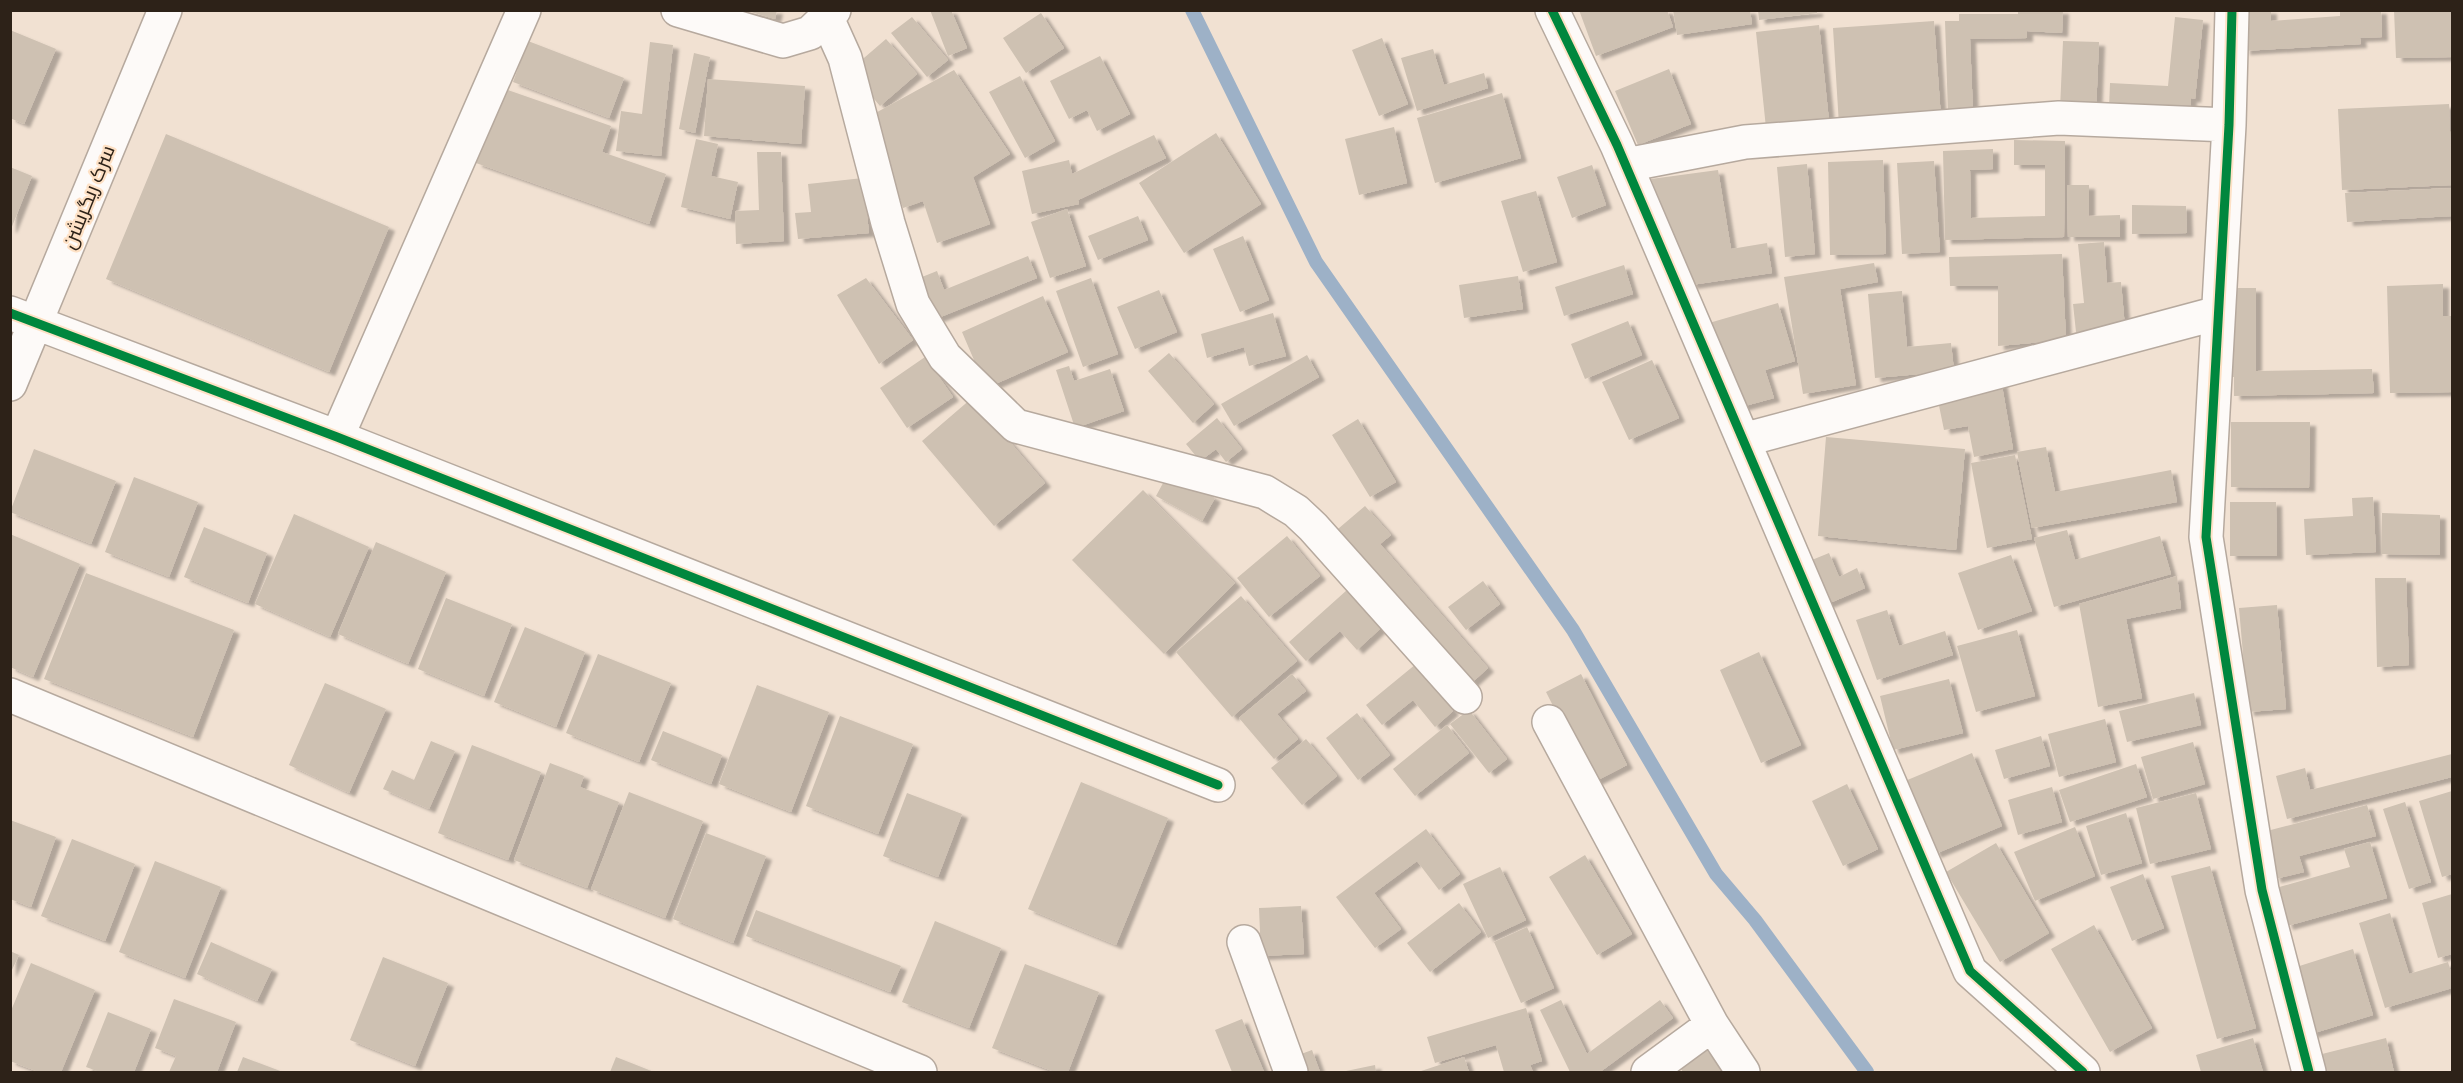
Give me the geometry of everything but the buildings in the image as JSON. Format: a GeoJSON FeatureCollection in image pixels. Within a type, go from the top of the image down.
{"type":"FeatureCollection","features":[{"type":"Feature","properties":{"kind":"street","name":"سرک ریگریشن"},"geometry":{"type":"LineString","coordinates":[[10,384],[23,319],[165,10]]}},
{"type":"Feature","properties":{"kind":"street"},"geometry":{"type":"LineString","coordinates":[[337,438],[524,10]]}},
{"type":"Feature","properties":{"kind":"street"},"geometry":{"type":"LineString","coordinates":[[678,10],[783,41],[810,33],[830,14],[845,58],[888,223],[913,304],[945,357],[1016,426],[1265,492],[1296,511],[1465,697]]}},
{"type":"Feature","properties":{"kind":"street"},"geometry":{"type":"LineString","coordinates":[[1552,10],[1626,165],[1970,971],[2083,1072]]}},
{"type":"Feature","properties":{"kind":"street"},"geometry":{"type":"LineString","coordinates":[[2232,10],[2229,125],[2206,537],[2262,890],[2309,1072]]}},
{"type":"Feature","properties":{"kind":"street"},"geometry":{"type":"LineString","coordinates":[[1626,165],[1745,142],[2059,118],[2229,125]]}},
{"type":"Feature","properties":{"kind":"street"},"geometry":{"type":"LineString","coordinates":[[1743,440],[2218,313]]}},
{"type":"Feature","properties":{"kind":"street"},"geometry":{"type":"LineString","coordinates":[[23,319],[337,438],[1218,785]]}},
{"type":"Feature","properties":{"kind":"street"},"geometry":{"type":"LineString","coordinates":[[10,695],[920,1072]]}},
{"type":"Feature","properties":{"kind":"street"},"geometry":{"type":"LineString","coordinates":[[1549,722],[1712,1025],[1743,1072]]}},
{"type":"Feature","properties":{"kind":"street"},"geometry":{"type":"LineString","coordinates":[[1244,942],[1291,1072]]}},
{"type":"Feature","properties":{"kind":"street"},"geometry":{"type":"LineString","coordinates":[[1648,1072],[1712,1025]]}},
{"type":"Feature","properties":{"kind":"waterway"},"geometry":{"type":"LineString","coordinates":[[1192,10],[1316,262],[1573,630],[1716,874],[1755,920],[1867,1072]]}},
{"type":"Feature","properties":{"kind":"cycle path"},"geometry":{"type":"LineString","coordinates":[[1552,10],[1617,145],[1970,971],[2083,1072]]}},
{"type":"Feature","properties":{"kind":"cycle path"},"geometry":{"type":"LineString","coordinates":[[2232,10],[2229,125],[2206,537],[2262,890],[2309,1072]]}},
{"type":"Feature","properties":{"kind":"cycle path"},"geometry":{"type":"LineString","coordinates":[[10,313],[337,437],[1218,785]]}}]}
